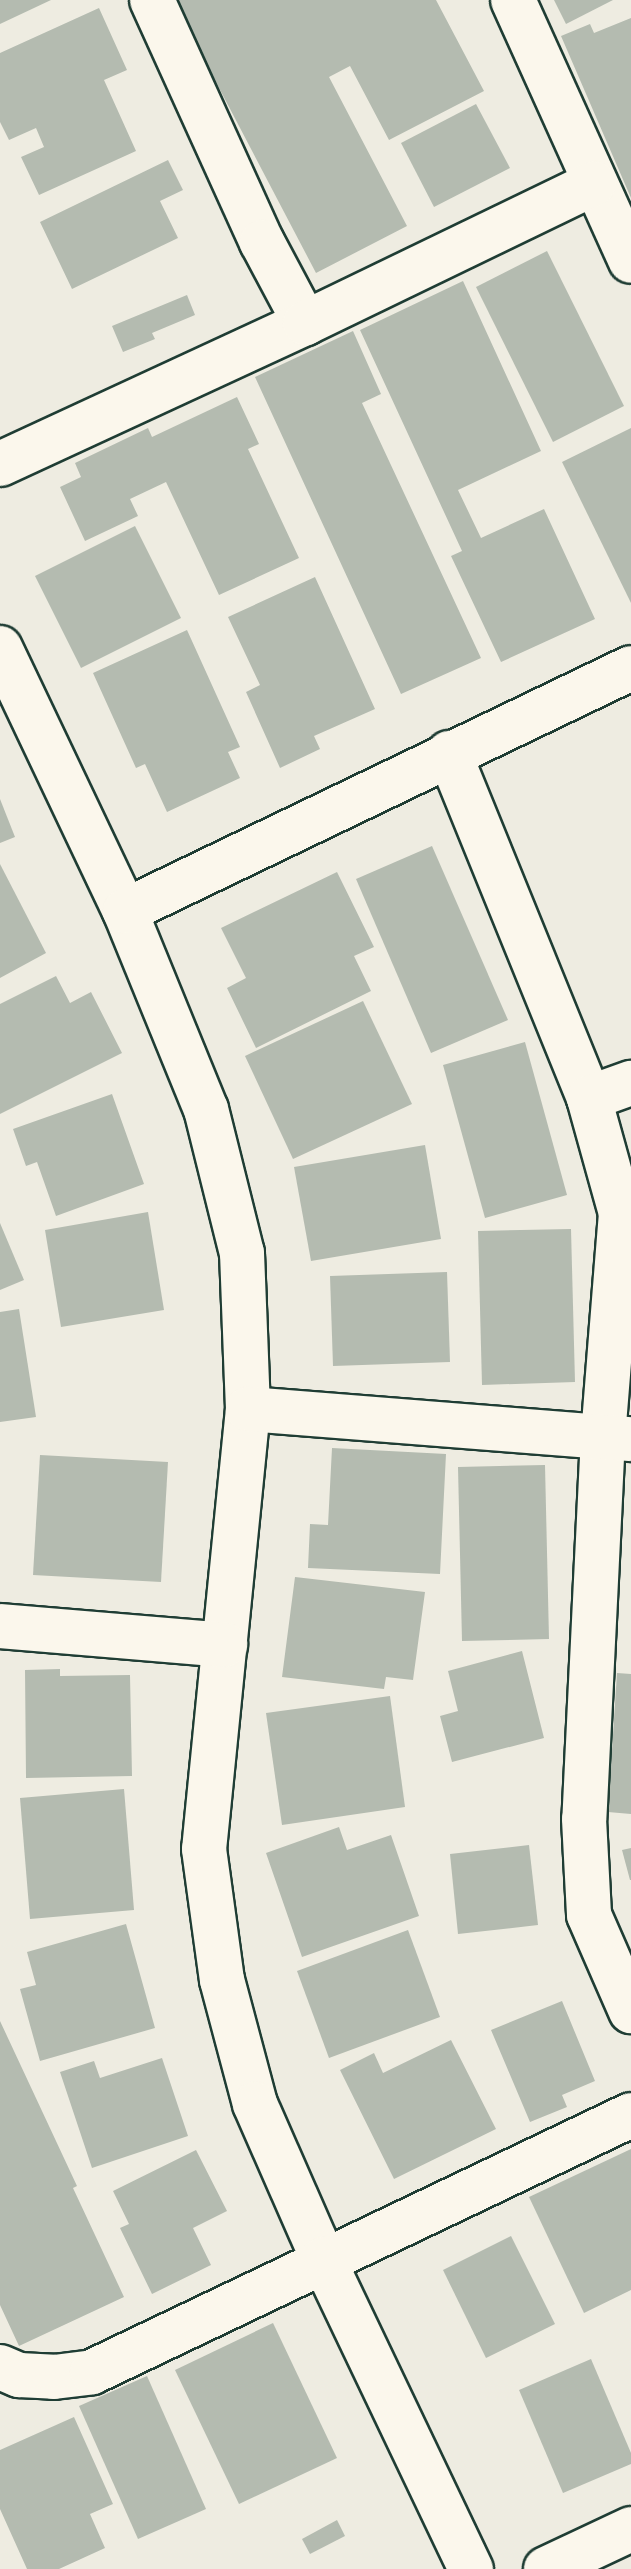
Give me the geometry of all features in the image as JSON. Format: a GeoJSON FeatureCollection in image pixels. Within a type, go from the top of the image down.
{"type":"FeatureCollection","features":[{"type":"Feature","properties":{"kind":"street"},"geometry":{"type":"LineString","coordinates":[[152,0],[262,242],[305,323]]}},
{"type":"Feature","properties":{"kind":"street"},"geometry":{"type":"LineString","coordinates":[[513,0],[631,261]]}},
{"type":"Feature","properties":{"kind":"street"},"geometry":{"type":"LineString","coordinates":[[0,464],[305,323],[594,183]]}},
{"type":"Feature","properties":{"kind":"street"},"geometry":{"type":"LineString","coordinates":[[0,648],[125,911],[206,1109],[242,1253],[248,1409],[204,1849],[222,1980],[255,2104],[323,2259],[471,2569]]}},
{"type":"Feature","properties":{"kind":"street"},"geometry":{"type":"LineString","coordinates":[[125,911],[631,668]]}},
{"type":"Feature","properties":{"kind":"street"},"geometry":{"type":"LineString","coordinates":[[449,753],[589,1098],[621,1213],[617,1438],[584,1819],[589,1915],[631,2011]]}},
{"type":"Feature","properties":{"kind":"street"},"geometry":{"type":"LineString","coordinates":[[589,1098],[631,1083]]}},
{"type":"Feature","properties":{"kind":"street"},"geometry":{"type":"LineString","coordinates":[[248,1409],[617,1438]]}},
{"type":"Feature","properties":{"kind":"street"},"geometry":{"type":"LineString","coordinates":[[0,1626],[225,1645]]}},
{"type":"Feature","properties":{"kind":"street"},"geometry":{"type":"LineString","coordinates":[[0,2367],[19,2375],[54,2377],[92,2372],[323,2259],[631,2115]]}},
{"type":"Feature","properties":{"kind":"street"},"geometry":{"type":"LineString","coordinates":[[546,2569],[631,2529]]}},
{"type":"Feature","properties":{"kind":"building"},"geometry":{"type":"Polygon","coordinates":[[[0,0],[51,0],[0,24],[0,0]]]}},
{"type":"Feature","properties":{"kind":"building"},"geometry":{"type":"Polygon","coordinates":[[[173,0],[436,0],[484,91],[389,140],[350,66],[329,77],[407,226],[316,273],[173,0]]]}},
{"type":"Feature","properties":{"kind":"building"},"geometry":{"type":"Polygon","coordinates":[[[554,0],[613,0],[566,24],[554,0]]]}},
{"type":"Feature","properties":{"kind":"building"},"geometry":{"type":"Polygon","coordinates":[[[99,8],[127,70],[104,80],[136,151],[39,195],[21,157],[44,147],[36,128],[9,140],[0,122],[0,53],[99,8]]]}},
{"type":"Feature","properties":{"kind":"building"},"geometry":{"type":"Polygon","coordinates":[[[631,18],[631,198],[561,36],[590,24],[594,33],[631,18]]]}},
{"type":"Feature","properties":{"kind":"building"},"geometry":{"type":"Polygon","coordinates":[[[476,104],[510,168],[434,207],[401,143],[476,104]]]}},
{"type":"Feature","properties":{"kind":"building"},"geometry":{"type":"Polygon","coordinates":[[[168,160],[183,190],[160,201],[178,238],[72,289],[40,222],[168,160]]]}},
{"type":"Feature","properties":{"kind":"building"},"geometry":{"type":"Polygon","coordinates":[[[547,251],[624,406],[553,442],[476,287],[547,251]]]}},
{"type":"Feature","properties":{"kind":"building"},"geometry":{"type":"Polygon","coordinates":[[[463,281],[541,451],[458,490],[481,538],[544,509],[595,619],[501,662],[451,556],[462,551],[360,330],[463,281]]]}},
{"type":"Feature","properties":{"kind":"building"},"geometry":{"type":"Polygon","coordinates":[[[187,295],[195,315],[152,333],[155,339],[123,352],[112,326],[187,295]]]}},
{"type":"Feature","properties":{"kind":"building"},"geometry":{"type":"Polygon","coordinates":[[[353,331],[381,394],[362,403],[481,658],[401,694],[255,377],[353,331]]]}},
{"type":"Feature","properties":{"kind":"building"},"geometry":{"type":"Polygon","coordinates":[[[237,397],[259,444],[248,449],[299,558],[219,595],[166,482],[130,499],[138,516],[85,541],[60,487],[81,477],[75,463],[148,428],[152,437],[237,397]]]}},
{"type":"Feature","properties":{"kind":"building"},"geometry":{"type":"Polygon","coordinates":[[[631,428],[631,603],[562,462],[631,428]]]}},
{"type":"Feature","properties":{"kind":"building"},"geometry":{"type":"Polygon","coordinates":[[[135,526],[181,618],[81,668],[35,576],[135,526]]]}},
{"type":"Feature","properties":{"kind":"building"},"geometry":{"type":"Polygon","coordinates":[[[315,577],[375,709],[314,736],[320,749],[280,768],[246,692],[260,685],[228,617],[315,577]]]}},
{"type":"Feature","properties":{"kind":"building"},"geometry":{"type":"Polygon","coordinates":[[[187,630],[240,747],[228,752],[240,778],[167,812],[145,764],[136,768],[93,673],[187,630]]]}},
{"type":"Feature","properties":{"kind":"building"},"geometry":{"type":"Polygon","coordinates":[[[0,799],[15,837],[0,843],[0,799]]]}},
{"type":"Feature","properties":{"kind":"building"},"geometry":{"type":"Polygon","coordinates":[[[432,846],[508,1020],[431,1053],[356,879],[432,846]]]}},
{"type":"Feature","properties":{"kind":"building"},"geometry":{"type":"Polygon","coordinates":[[[0,864],[46,953],[0,978],[0,864]]]}},
{"type":"Feature","properties":{"kind":"building"},"geometry":{"type":"Polygon","coordinates":[[[337,872],[374,947],[354,956],[371,991],[256,1048],[227,988],[246,978],[221,928],[337,872]]]}},
{"type":"Feature","properties":{"kind":"building"},"geometry":{"type":"Polygon","coordinates":[[[56,976],[70,1003],[91,992],[122,1053],[0,1114],[0,1004],[56,976]]]}},
{"type":"Feature","properties":{"kind":"building"},"geometry":{"type":"Polygon","coordinates":[[[363,1001],[412,1104],[293,1159],[245,1056],[363,1001]]]}},
{"type":"Feature","properties":{"kind":"building"},"geometry":{"type":"Polygon","coordinates":[[[525,1042],[567,1195],[485,1218],[443,1065],[525,1042]]]}},
{"type":"Feature","properties":{"kind":"building"},"geometry":{"type":"Polygon","coordinates":[[[112,1094],[144,1184],[56,1216],[37,1162],[26,1166],[13,1129],[112,1094]]]}},
{"type":"Feature","properties":{"kind":"building"},"geometry":{"type":"Polygon","coordinates":[[[425,1145],[441,1239],[311,1261],[294,1167],[425,1145]]]}},
{"type":"Feature","properties":{"kind":"building"},"geometry":{"type":"Polygon","coordinates":[[[148,1212],[164,1310],[61,1327],[45,1230],[148,1212]]]}},
{"type":"Feature","properties":{"kind":"building"},"geometry":{"type":"Polygon","coordinates":[[[0,1223],[24,1280],[0,1290],[0,1223]]]}},
{"type":"Feature","properties":{"kind":"building"},"geometry":{"type":"Polygon","coordinates":[[[571,1229],[575,1382],[482,1385],[478,1231],[571,1229]]]}},
{"type":"Feature","properties":{"kind":"building"},"geometry":{"type":"Polygon","coordinates":[[[447,1272],[450,1362],[333,1366],[330,1276],[447,1272]]]}},
{"type":"Feature","properties":{"kind":"building"},"geometry":{"type":"Polygon","coordinates":[[[19,1309],[36,1417],[0,1422],[0,1312],[19,1309]]]}},
{"type":"Feature","properties":{"kind":"building"},"geometry":{"type":"Polygon","coordinates":[[[332,1448],[446,1454],[440,1574],[308,1568],[310,1524],[328,1525],[332,1448]]]}},
{"type":"Feature","properties":{"kind":"building"},"geometry":{"type":"Polygon","coordinates":[[[40,1455],[168,1462],[161,1582],[33,1575],[40,1455]]]}},
{"type":"Feature","properties":{"kind":"building"},"geometry":{"type":"Polygon","coordinates":[[[545,1465],[549,1639],[462,1641],[458,1467],[545,1465]]]}},
{"type":"Feature","properties":{"kind":"building"},"geometry":{"type":"Polygon","coordinates":[[[295,1577],[425,1592],[413,1680],[386,1677],[384,1689],[282,1677],[295,1577]]]}},
{"type":"Feature","properties":{"kind":"building"},"geometry":{"type":"Polygon","coordinates":[[[522,1651],[544,1738],[452,1762],[440,1716],[458,1711],[448,1671],[522,1651]]]}},
{"type":"Feature","properties":{"kind":"building"},"geometry":{"type":"Polygon","coordinates":[[[60,1669],[60,1676],[130,1675],[132,1776],[26,1778],[25,1670],[60,1669]]]}},
{"type":"Feature","properties":{"kind":"building"},"geometry":{"type":"Polygon","coordinates":[[[617,1673],[631,1674],[631,1814],[608,1812],[617,1673]]]}},
{"type":"Feature","properties":{"kind":"building"},"geometry":{"type":"Polygon","coordinates":[[[390,1696],[405,1807],[282,1825],[266,1713],[390,1696]]]}},
{"type":"Feature","properties":{"kind":"building"},"geometry":{"type":"Polygon","coordinates":[[[124,1789],[134,1910],[30,1919],[20,1798],[124,1789]]]}},
{"type":"Feature","properties":{"kind":"building"},"geometry":{"type":"Polygon","coordinates":[[[339,1827],[347,1850],[391,1835],[419,1916],[302,1957],[266,1853],[339,1827]]]}},
{"type":"Feature","properties":{"kind":"building"},"geometry":{"type":"Polygon","coordinates":[[[529,1845],[538,1925],[458,1934],[450,1854],[529,1845]]]}},
{"type":"Feature","properties":{"kind":"building"},"geometry":{"type":"Polygon","coordinates":[[[631,1848],[631,1880],[630,1880],[622,1850],[631,1848]]]}},
{"type":"Feature","properties":{"kind":"building"},"geometry":{"type":"Polygon","coordinates":[[[126,1924],[155,2028],[40,2061],[20,1989],[36,1985],[27,1952],[126,1924]]]}},
{"type":"Feature","properties":{"kind":"building"},"geometry":{"type":"Polygon","coordinates":[[[408,1930],[440,2017],[329,2058],[297,1971],[408,1930]]]}},
{"type":"Feature","properties":{"kind":"building"},"geometry":{"type":"Polygon","coordinates":[[[562,2001],[595,2081],[562,2095],[567,2107],[530,2122],[491,2030],[562,2001]]]}},
{"type":"Feature","properties":{"kind":"building"},"geometry":{"type":"Polygon","coordinates":[[[0,2021],[77,2186],[73,2188],[124,2297],[19,2346],[0,2305],[0,2021]]]}},
{"type":"Feature","properties":{"kind":"building"},"geometry":{"type":"Polygon","coordinates":[[[451,2040],[496,2129],[394,2179],[340,2070],[374,2053],[383,2073],[451,2040]]]}},
{"type":"Feature","properties":{"kind":"building"},"geometry":{"type":"Polygon","coordinates":[[[162,2058],[188,2136],[92,2168],[60,2072],[94,2061],[100,2078],[162,2058]]]}},
{"type":"Feature","properties":{"kind":"building"},"geometry":{"type":"Polygon","coordinates":[[[631,2149],[631,2290],[584,2313],[529,2197],[631,2149]]]}},
{"type":"Feature","properties":{"kind":"building"},"geometry":{"type":"Polygon","coordinates":[[[196,2150],[227,2211],[193,2228],[211,2265],[152,2294],[120,2228],[129,2224],[113,2191],[196,2150]]]}},
{"type":"Feature","properties":{"kind":"building"},"geometry":{"type":"Polygon","coordinates":[[[511,2236],[555,2324],[486,2358],[443,2270],[511,2236]]]}},
{"type":"Feature","properties":{"kind":"building"},"geometry":{"type":"Polygon","coordinates":[[[273,2323],[337,2458],[239,2504],[175,2370],[273,2323]]]}},
{"type":"Feature","properties":{"kind":"building"},"geometry":{"type":"Polygon","coordinates":[[[591,2359],[631,2453],[631,2464],[563,2493],[519,2390],[591,2359]]]}},
{"type":"Feature","properties":{"kind":"building"},"geometry":{"type":"Polygon","coordinates":[[[147,2376],[206,2509],[138,2539],[79,2406],[147,2376]]]}},
{"type":"Feature","properties":{"kind":"building"},"geometry":{"type":"Polygon","coordinates":[[[74,2417],[113,2504],[90,2514],[105,2548],[59,2569],[27,2569],[0,2509],[0,2450],[74,2417]]]}},
{"type":"Feature","properties":{"kind":"building"},"geometry":{"type":"Polygon","coordinates":[[[337,2520],[345,2536],[310,2554],[302,2539],[337,2520]]]}}]}
